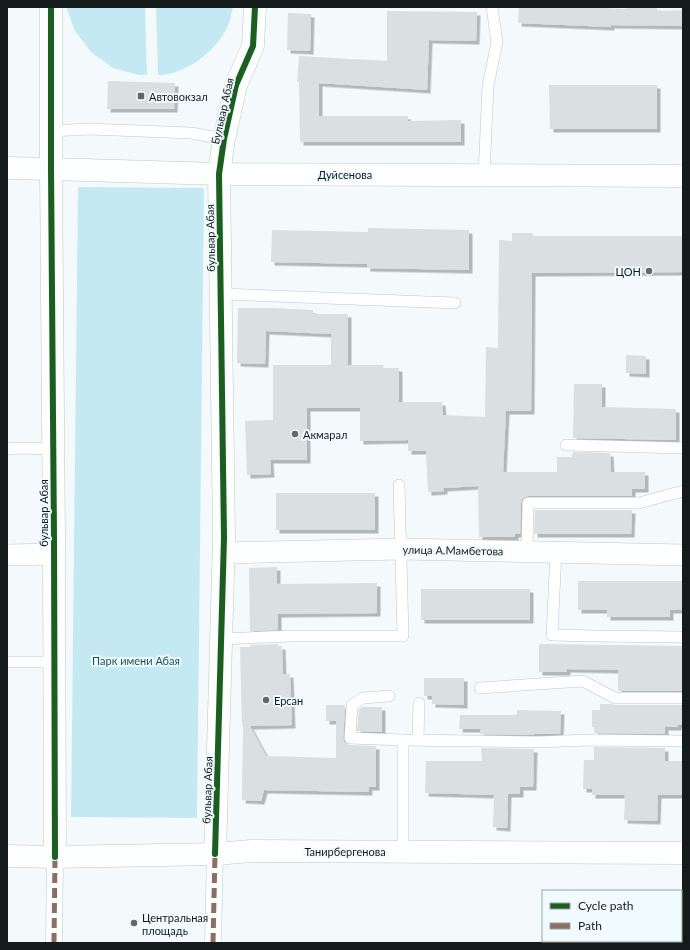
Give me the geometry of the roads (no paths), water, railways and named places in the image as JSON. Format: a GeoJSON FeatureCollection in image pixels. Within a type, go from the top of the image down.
{"type":"FeatureCollection","features":[{"type":"Feature","properties":{"kind":"street"},"geometry":{"type":"LineString","coordinates":[[51,7],[51,169]]}},
{"type":"Feature","properties":{"kind":"street","name":"Бульвар Абая"},"geometry":{"type":"LineString","coordinates":[[219,174],[224,139],[236,85],[253,46],[255,7]]}},
{"type":"Feature","properties":{"kind":"street","name":"Дуйсенова"},"geometry":{"type":"LineString","coordinates":[[7,168],[219,174],[683,176]]}},
{"type":"Feature","properties":{"kind":"street","name":"бульвар Абая"},"geometry":{"type":"LineString","coordinates":[[51,169],[55,857]]}},
{"type":"Feature","properties":{"kind":"street","name":"бульвар Абая"},"geometry":{"type":"LineString","coordinates":[[215,854],[224,553],[219,174]]}},
{"type":"Feature","properties":{"kind":"street","name":"улица А.Мамбетова"},"geometry":{"type":"LineString","coordinates":[[224,553],[401,549],[683,555]]}},
{"type":"Feature","properties":{"kind":"street"},"geometry":{"type":"LineString","coordinates":[[7,555],[54,554]]}},
{"type":"Feature","properties":{"kind":"street","name":"Танирбергенова"},"geometry":{"type":"LineString","coordinates":[[7,856],[55,857],[215,854],[251,851],[683,853]]}},
{"type":"Feature","properties":{"kind":"street"},"geometry":{"type":"LineString","coordinates":[[213,943],[215,854]]}},
{"type":"Feature","properties":{"kind":"street"},"geometry":{"type":"LineString","coordinates":[[54,943],[55,857]]}},
{"type":"Feature","properties":{"kind":"lane"},"geometry":{"type":"LineString","coordinates":[[484,175],[488,86],[497,42],[492,7]]}},
{"type":"Feature","properties":{"kind":"lane"},"geometry":{"type":"LineString","coordinates":[[50,131],[89,129],[191,133],[224,139]]}},
{"type":"Feature","properties":{"kind":"lane"},"geometry":{"type":"LineString","coordinates":[[221,294],[455,304]]}},
{"type":"Feature","properties":{"kind":"lane"},"geometry":{"type":"LineString","coordinates":[[566,445],[683,448]]}},
{"type":"Feature","properties":{"kind":"lane"},"geometry":{"type":"LineString","coordinates":[[7,449],[53,449]]}},
{"type":"Feature","properties":{"kind":"lane"},"geometry":{"type":"LineString","coordinates":[[221,639],[291,636],[403,636],[399,485]]}},
{"type":"Feature","properties":{"kind":"lane"},"geometry":{"type":"LineString","coordinates":[[527,551],[528,503],[640,503],[683,491]]}},
{"type":"Feature","properties":{"kind":"lane"},"geometry":{"type":"LineString","coordinates":[[556,552],[552,635],[683,637]]}},
{"type":"Feature","properties":{"kind":"lane"},"geometry":{"type":"LineString","coordinates":[[7,662],[54,662]]}},
{"type":"Feature","properties":{"kind":"lane"},"geometry":{"type":"LineString","coordinates":[[480,688],[583,680],[615,698],[683,698]]}},
{"type":"Feature","properties":{"kind":"lane"},"geometry":{"type":"LineString","coordinates":[[389,696],[363,698],[352,705],[350,738],[537,742],[590,740],[683,741]]}},
{"type":"Feature","properties":{"kind":"lane"},"geometry":{"type":"LineString","coordinates":[[418,740],[419,703]]}},
{"type":"Feature","properties":{"kind":"lane"},"geometry":{"type":"LineString","coordinates":[[403,740],[403,851]]}},
{"type":"Feature","properties":{"kind":"place","name":"Автовокзал"},"geometry":{"type":"Point","coordinates":[141,96]}},
{"type":"Feature","properties":{"kind":"place","name":"ЦОН"},"geometry":{"type":"Point","coordinates":[649,271]}},
{"type":"Feature","properties":{"kind":"place","name":"Акмарал"},"geometry":{"type":"Point","coordinates":[295,434]}},
{"type":"Feature","properties":{"kind":"place","name":"Ерсан"},"geometry":{"type":"Point","coordinates":[266,700]}},
{"type":"Feature","properties":{"kind":"place","name":"Центральная площадь"},"geometry":{"type":"Point","coordinates":[134,923]}},
{"type":"Feature","properties":{"kind":"park label","name":"Парк имени Абая"},"geometry":{"type":"Point","coordinates":[136,660]}}]}
